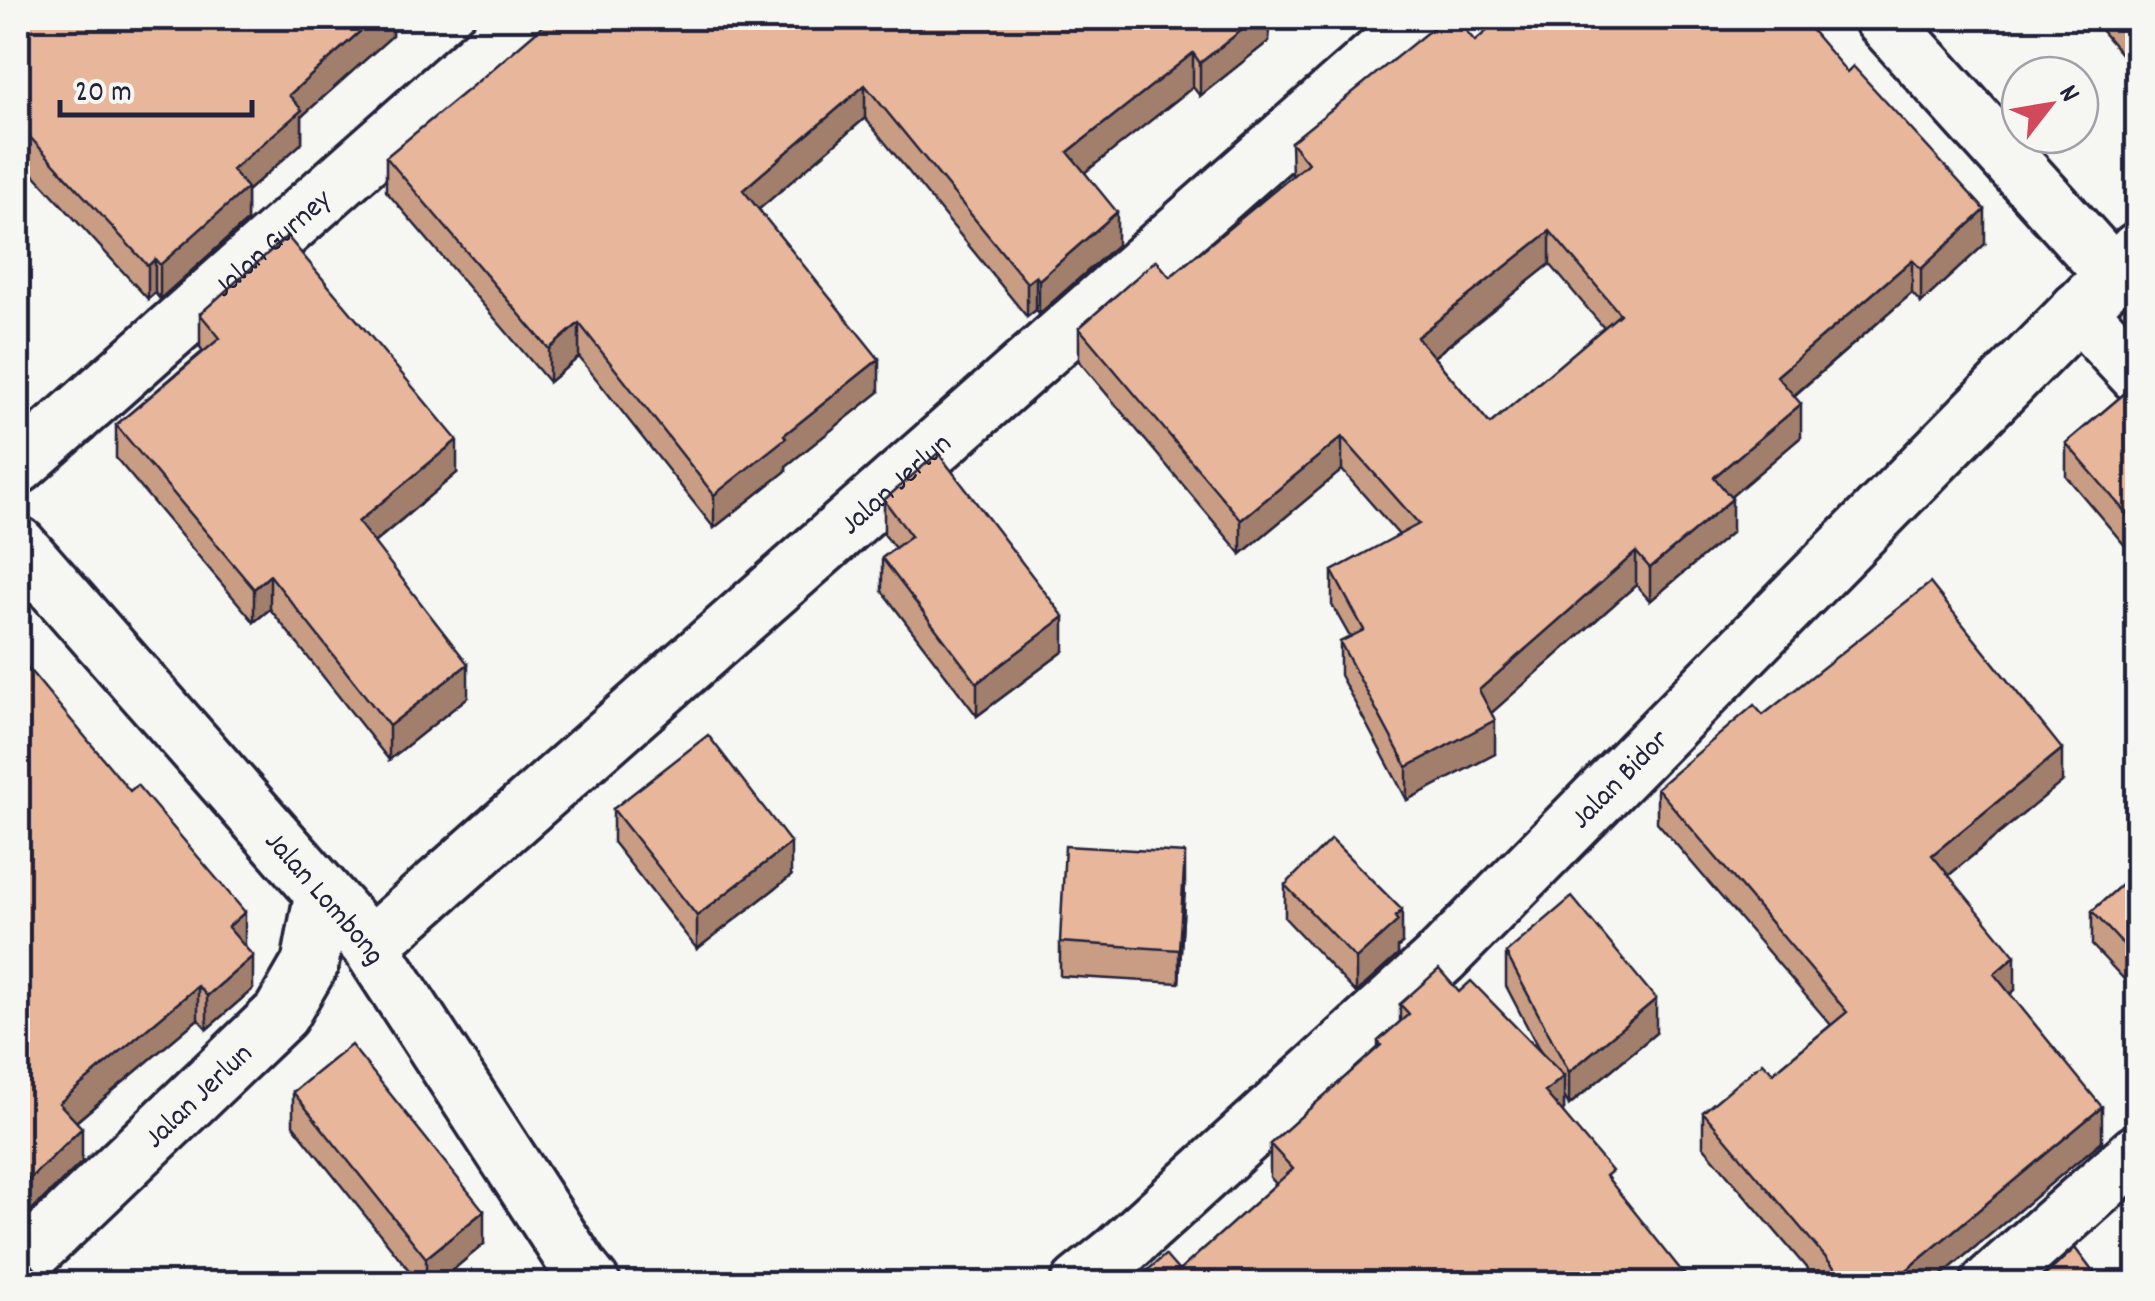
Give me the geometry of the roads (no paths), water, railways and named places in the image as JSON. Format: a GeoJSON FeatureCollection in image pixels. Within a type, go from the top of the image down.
{"type":"FeatureCollection","features":[{"type":"Feature","properties":{"kind":"street","name":"Jalan Gurney"},"geometry":{"type":"LineString","coordinates":[[18,466],[524,18]]}},
{"type":"Feature","properties":{"kind":"street","name":"Jalan Jerlun"},"geometry":{"type":"LineString","coordinates":[[370,946],[1421,18]]}},
{"type":"Feature","properties":{"kind":"street"},"geometry":{"type":"LineString","coordinates":[[1882,18],[2109,278],[2138,374]]}},
{"type":"Feature","properties":{"kind":"street","name":"Jalan Bidor"},"geometry":{"type":"LineString","coordinates":[[1079,1284],[1442,957],[2109,278]]}},
{"type":"Feature","properties":{"kind":"street","name":"Jalan Lombong"},"geometry":{"type":"LineString","coordinates":[[18,545],[370,946],[592,1284]]}},
{"type":"Feature","properties":{"kind":"street","name":"Jalan Jerlun"},"geometry":{"type":"LineString","coordinates":[[18,1266],[281,1014],[310,964],[322,893]]}},
{"type":"Feature","properties":{"kind":"street"},"geometry":{"type":"LineString","coordinates":[[1989,1284],[2138,1152]]}}]}
